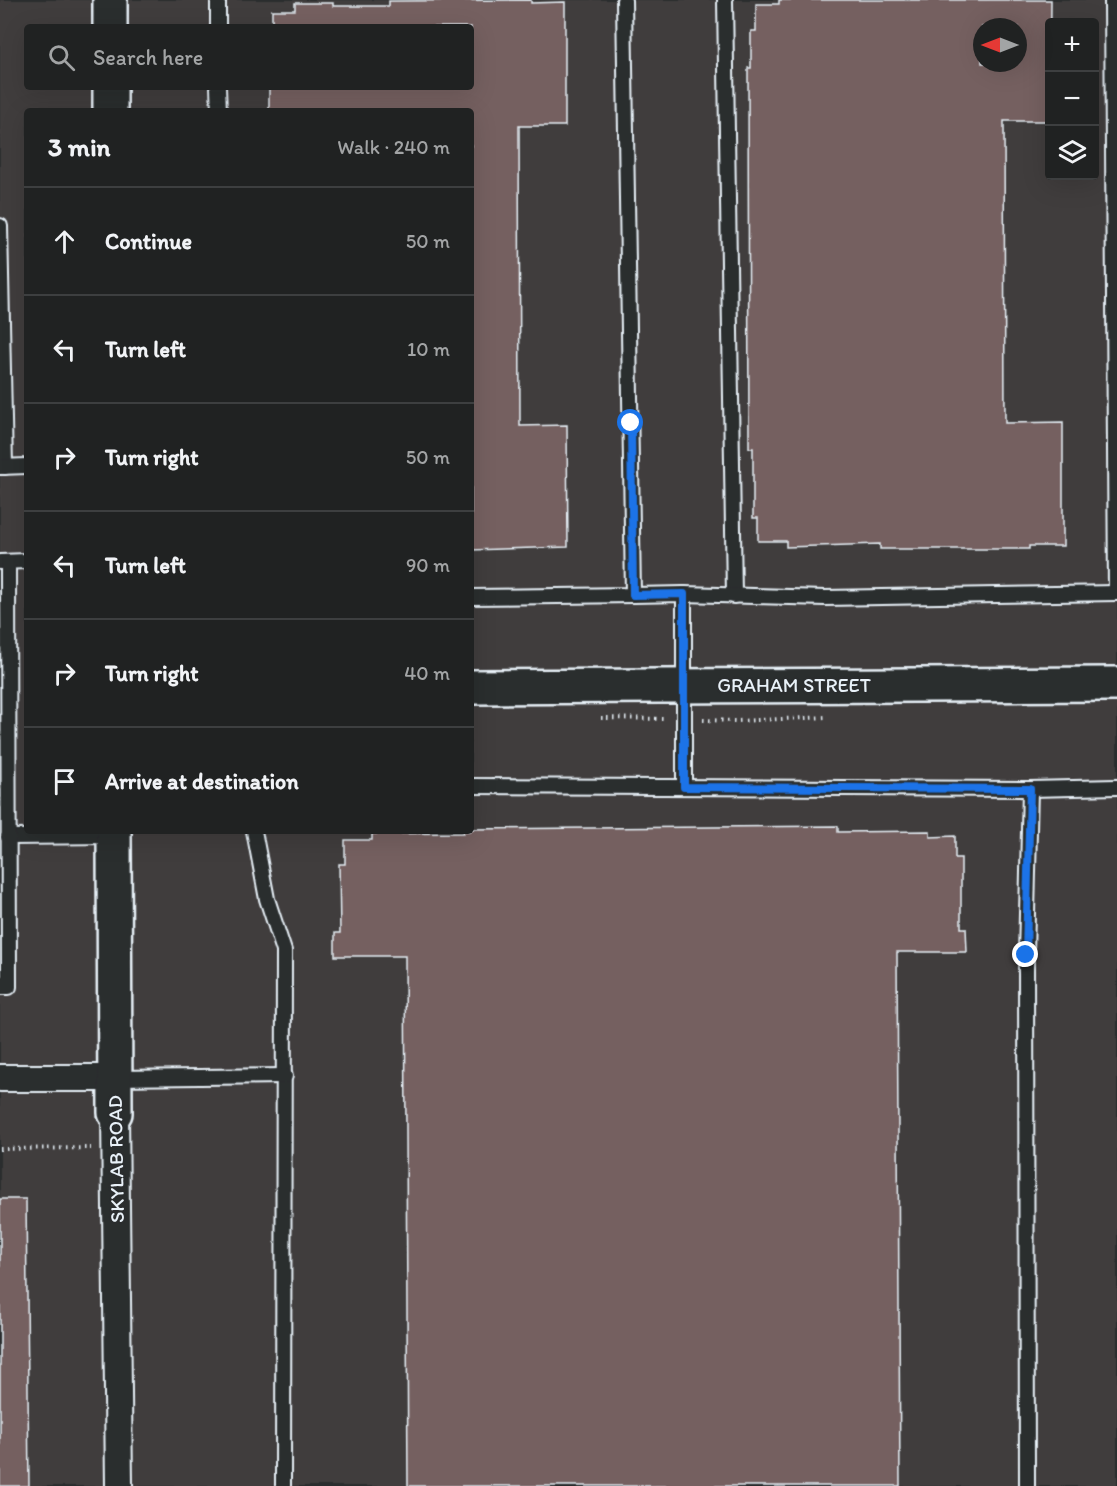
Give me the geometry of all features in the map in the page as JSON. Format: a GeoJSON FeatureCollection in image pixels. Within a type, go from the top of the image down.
{"type":"FeatureCollection","features":[{"type":"Feature","properties":{"kind":"street"},"geometry":{"type":"LineString","coordinates":[[110,0],[110,24]]}},
{"type":"Feature","properties":{"kind":"street"},"geometry":{"type":"LineString","coordinates":[[110,90],[110,108]]}},
{"type":"Feature","properties":{"kind":"street","name":"GRAHAM STREET"},"geometry":{"type":"LineString","coordinates":[[474,687],[1117,684]]}},
{"type":"Feature","properties":{"kind":"street","name":"SKYLAB ROAD"},"geometry":{"type":"LineString","coordinates":[[114,834],[119,1486]]}},
{"type":"Feature","properties":{"kind":"street"},"geometry":{"type":"LineString","coordinates":[[0,1078],[115,1078]]}},
{"type":"Feature","properties":{"kind":"lane"},"geometry":{"type":"LineString","coordinates":[[218,0],[218,24]]}},
{"type":"Feature","properties":{"kind":"lane"},"geometry":{"type":"LineString","coordinates":[[624,0],[633,595]]}},
{"type":"Feature","properties":{"kind":"lane"},"geometry":{"type":"LineString","coordinates":[[725,0],[734,596]]}},
{"type":"Feature","properties":{"kind":"lane"},"geometry":{"type":"LineString","coordinates":[[474,597],[684,594],[825,598],[1117,593],[1112,0]]}},
{"type":"Feature","properties":{"kind":"lane"},"geometry":{"type":"LineString","coordinates":[[218,90],[219,108]]}},
{"type":"Feature","properties":{"kind":"lane"},"geometry":{"type":"LineString","coordinates":[[0,226],[3,467],[24,466]]}},
{"type":"Feature","properties":{"kind":"lane"},"geometry":{"type":"LineString","coordinates":[[0,987],[9,987],[4,562],[24,561]]}},
{"type":"Feature","properties":{"kind":"lane"},"geometry":{"type":"LineString","coordinates":[[684,594],[684,787]]}},
{"type":"Feature","properties":{"kind":"lane"},"geometry":{"type":"LineString","coordinates":[[474,786],[1030,789],[1117,787]]}},
{"type":"Feature","properties":{"kind":"lane"},"geometry":{"type":"LineString","coordinates":[[1027,1486],[1026,955],[1030,789]]}},
{"type":"Feature","properties":{"kind":"lane"},"geometry":{"type":"LineString","coordinates":[[8,837],[88,834]]}},
{"type":"Feature","properties":{"kind":"lane"},"geometry":{"type":"LineString","coordinates":[[255,834],[267,900],[284,951],[283,1486]]}},
{"type":"Feature","properties":{"kind":"lane"},"geometry":{"type":"LineString","coordinates":[[115,1078],[285,1076]]}},
{"type":"Feature","properties":{"kind":"path"},"geometry":{"type":"LineString","coordinates":[[0,1149],[116,1148]]}},
{"type":"Feature","properties":{"kind":"shaded area"},"geometry":{"type":"Polygon","coordinates":[[[0,0],[1117,0],[1117,1486],[0,1486],[0,0]]]}},
{"type":"Feature","properties":{"kind":"building"},"geometry":{"type":"Polygon","coordinates":[[[531,0],[531,3],[565,2],[565,126],[519,126],[520,426],[567,425],[568,547],[474,550],[474,108],[269,108],[269,90],[474,90],[474,24],[272,24],[272,10],[295,10],[295,3],[389,6],[389,1],[531,0]]]}},
{"type":"Feature","properties":{"kind":"building"},"geometry":{"type":"Polygon","coordinates":[[[779,0],[1051,0],[1051,18],[1045,18],[1045,121],[1004,121],[1005,423],[1063,422],[1063,546],[1029,546],[1029,549],[880,549],[880,544],[786,547],[786,541],[758,541],[758,518],[753,518],[753,448],[749,448],[748,68],[751,68],[751,31],[756,31],[756,4],[779,4],[779,0]]]}},
{"type":"Feature","properties":{"kind":"building"},"geometry":{"type":"Polygon","coordinates":[[[838,826],[838,832],[930,831],[930,837],[955,836],[955,858],[961,858],[961,928],[966,928],[967,952],[897,952],[900,1486],[408,1486],[405,956],[335,956],[335,933],[340,933],[339,864],[345,864],[345,840],[372,840],[372,834],[474,834],[474,829],[838,826]]]}},
{"type":"Feature","properties":{"kind":"building"},"geometry":{"type":"Polygon","coordinates":[[[0,1199],[26,1199],[29,1486],[0,1486],[0,1199]]]}},
{"type":"Feature","properties":{"kind":"route"},"geometry":{"type":"LineString","coordinates":[[631,423],[633,595],[684,594],[684,787],[1030,789],[1026,955]]}}]}
